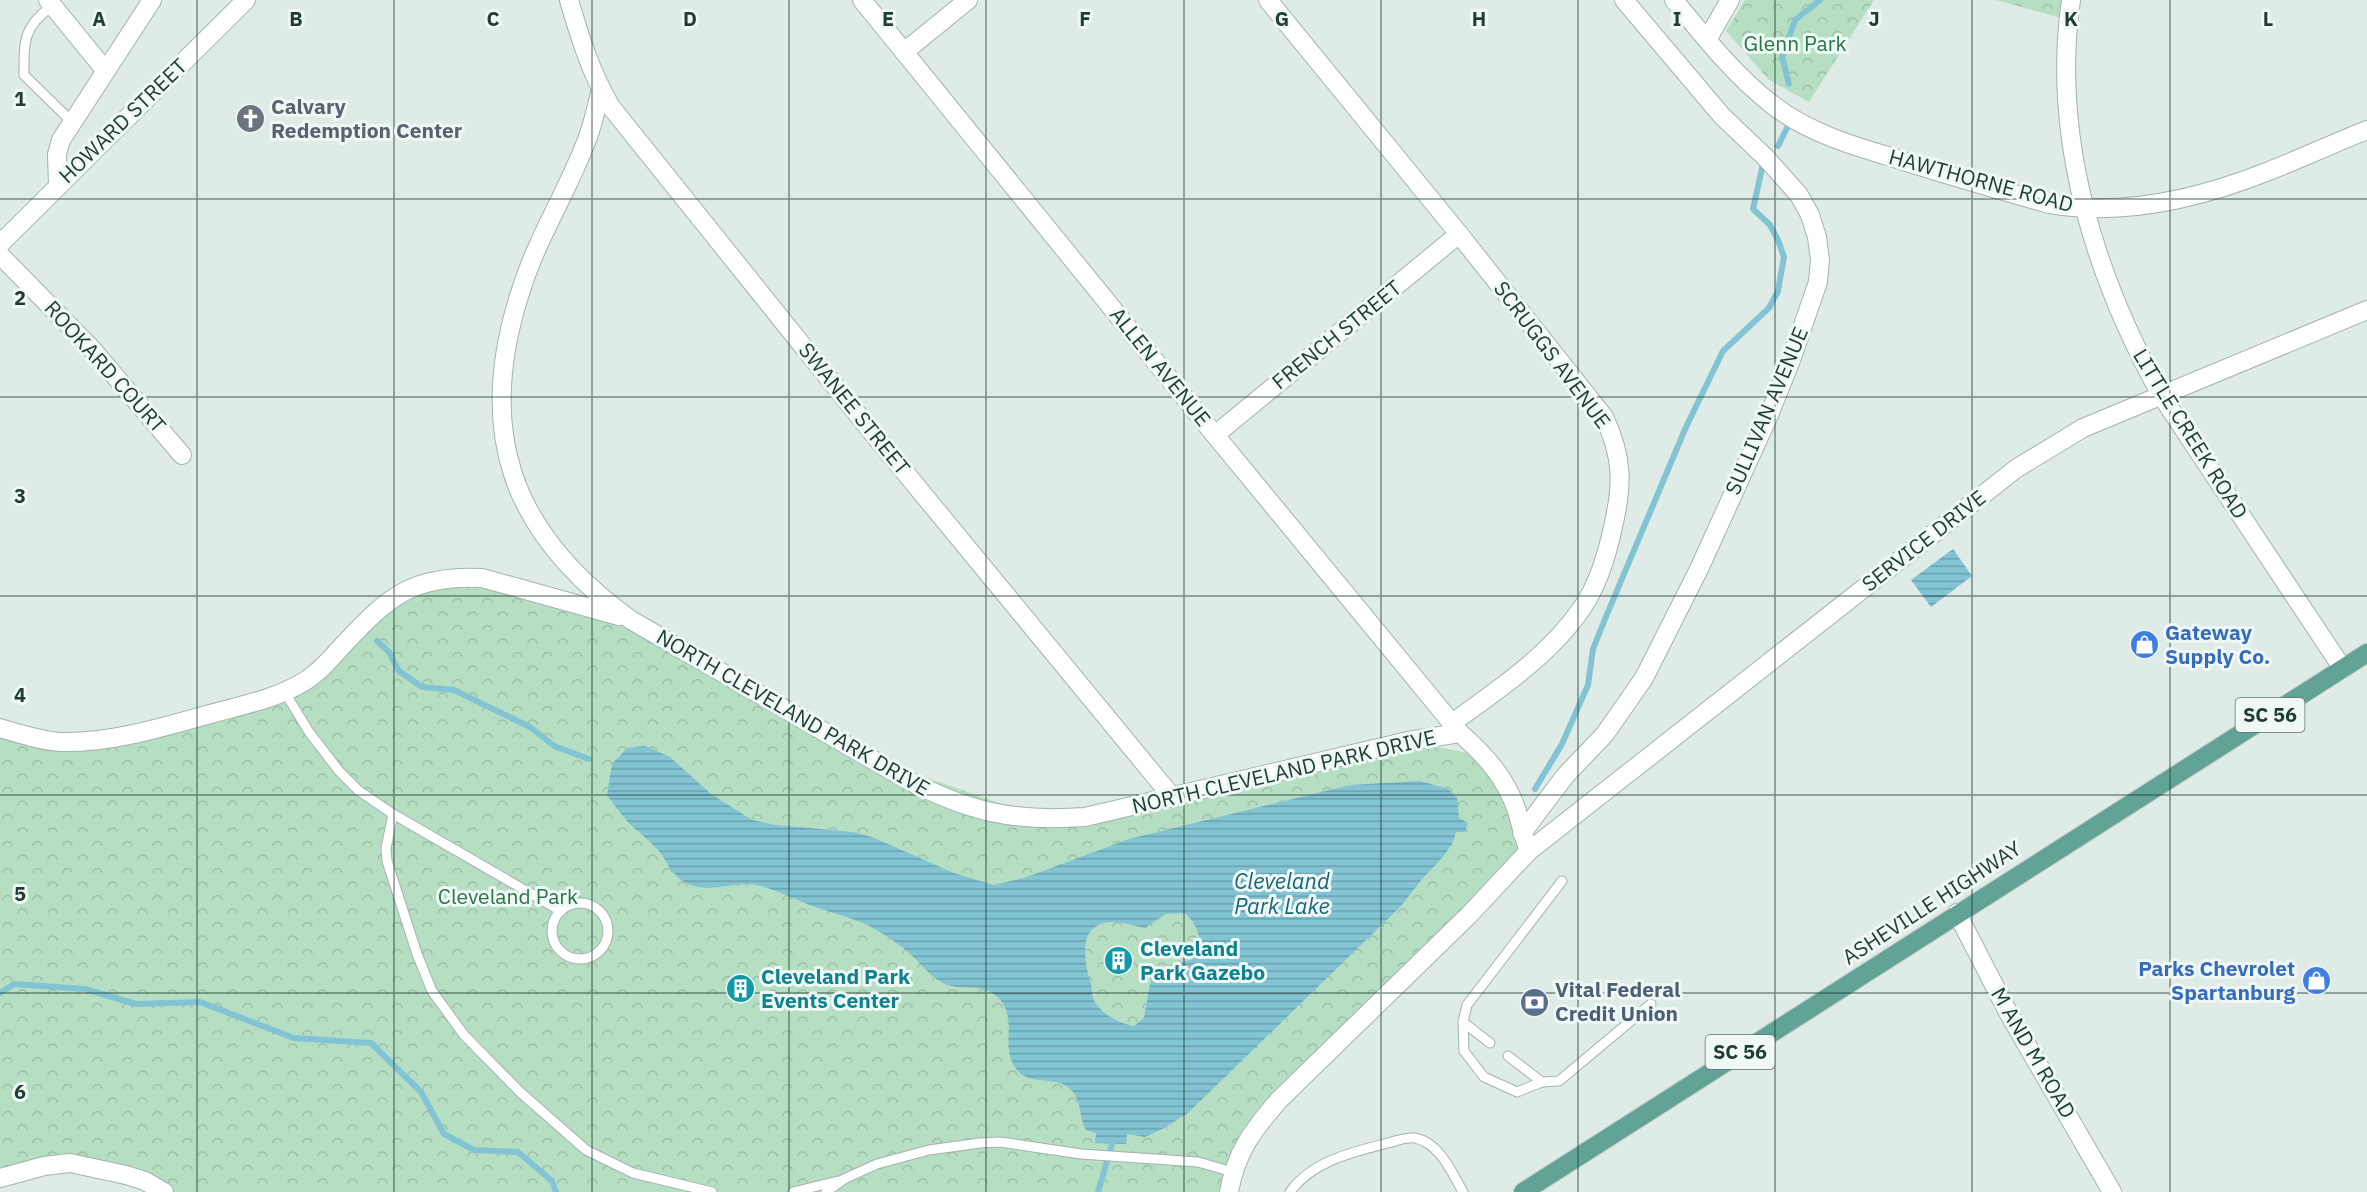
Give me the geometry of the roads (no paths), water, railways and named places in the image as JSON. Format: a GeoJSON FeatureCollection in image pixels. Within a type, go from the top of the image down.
{"type":"FeatureCollection","features":[{"type":"Feature","properties":{"kind":"main road","name":"ASHEVILLE HIGHWAY"},"geometry":{"type":"LineString","coordinates":[[1523,1192],[2367,653]]}},
{"type":"Feature","properties":{"kind":"street"},"geometry":{"type":"LineString","coordinates":[[58,184],[57,154],[61,140],[71,121],[152,0]]}},
{"type":"Feature","properties":{"kind":"street","name":"HOWARD STREET"},"geometry":{"type":"LineString","coordinates":[[0,244],[246,0]]}},
{"type":"Feature","properties":{"kind":"street","name":"SWANEE STREET"},"geometry":{"type":"LineString","coordinates":[[569,0],[584,51],[611,107],[871,431],[1173,798]]}},
{"type":"Feature","properties":{"kind":"street","name":"ALLEN AVENUE"},"geometry":{"type":"LineString","coordinates":[[862,0],[1456,728]]}},
{"type":"Feature","properties":{"kind":"street"},"geometry":{"type":"LineString","coordinates":[[904,52],[968,0]]}},
{"type":"Feature","properties":{"kind":"street","name":"SCRUGGS AVENUE"},"geometry":{"type":"LineString","coordinates":[[1268,0],[1459,234],[1604,417],[1614,438],[1621,484],[1610,541],[1596,584],[1584,607],[1568,627],[1542,652],[1456,728]]}},
{"type":"Feature","properties":{"kind":"street","name":"SULLIVAN AVENUE"},"geometry":{"type":"LineString","coordinates":[[1522,833],[1565,776],[1619,716],[1644,678],[1699,570],[1769,415],[1818,282],[1820,260],[1817,237],[1810,215],[1799,195],[1766,158],[1722,116],[1624,0]]}},
{"type":"Feature","properties":{"kind":"street","name":"HAWTHORNE ROAD"},"geometry":{"type":"LineString","coordinates":[[1674,0],[1748,85],[1776,108],[1808,127],[1842,142],[2049,204],[2084,208],[2140,205],[2196,194],[2272,170],[2367,130]]}},
{"type":"Feature","properties":{"kind":"street"},"geometry":{"type":"LineString","coordinates":[[1707,40],[1730,0]]}},
{"type":"Feature","properties":{"kind":"street","name":"LITTLE CREEK ROAD"},"geometry":{"type":"LineString","coordinates":[[2071,0],[2067,46],[2070,131],[2084,208],[2115,305],[2136,351],[2161,395],[2343,669]]}},
{"type":"Feature","properties":{"kind":"street"},"geometry":{"type":"LineString","coordinates":[[50,3],[105,70]]}},
{"type":"Feature","properties":{"kind":"street","name":"NORTH CLEVELAND PARK DRIVE"},"geometry":{"type":"LineString","coordinates":[[601,90],[587,141],[522,286],[505,359],[501,396],[502,433],[510,469],[524,504],[545,535],[584,582],[631,620],[904,778],[938,796],[973,809],[1010,817],[1047,820],[1085,817],[1173,798],[1456,728],[1487,757],[1499,774],[1517,813],[1529,851]]}},
{"type":"Feature","properties":{"kind":"street","name":"FRENCH STREET"},"geometry":{"type":"LineString","coordinates":[[1215,435],[1459,234]]}},
{"type":"Feature","properties":{"kind":"street","name":"ROOKARD COURT"},"geometry":{"type":"LineString","coordinates":[[0,255],[92,349],[182,455]]}},
{"type":"Feature","properties":{"kind":"street","name":"SERVICE DRIVE"},"geometry":{"type":"LineString","coordinates":[[1529,851],[2017,468],[2083,428],[2367,310]]}},
{"type":"Feature","properties":{"kind":"street","name":"NORTH CLEVELAND PARK DRIVE"},"geometry":{"type":"LineString","coordinates":[[4,731],[62,742],[108,738],[156,729],[247,706],[284,692],[306,680],[324,666],[378,608],[396,595],[438,579],[482,578],[631,620]]}},
{"type":"Feature","properties":{"kind":"street"},"geometry":{"type":"LineString","coordinates":[[1229,1192],[1241,1150],[1258,1124],[1279,1100],[1469,915],[1529,851]]}},
{"type":"Feature","properties":{"kind":"street","name":"M AND M ROAD"},"geometry":{"type":"LineString","coordinates":[[1957,913],[2009,1014],[2112,1192]]}},
{"type":"Feature","properties":{"kind":"street"},"geometry":{"type":"LineString","coordinates":[[0,1178],[44,1166],[70,1163],[126,1175],[145,1181],[164,1192]]}},
{"type":"Feature","properties":{"kind":"lane"},"geometry":{"type":"LineString","coordinates":[[50,3],[36,17],[24,42],[24,75],[71,121]]}},
{"type":"Feature","properties":{"kind":"lane"},"geometry":{"type":"LineString","coordinates":[[284,692],[309,732],[339,771],[359,791],[393,814],[561,911]]}},
{"type":"Feature","properties":{"kind":"lane"},"geometry":{"type":"LineString","coordinates":[[393,814],[386,848],[387,861],[417,954],[432,991],[464,1035],[520,1092],[586,1150],[633,1173],[712,1192]]}},
{"type":"Feature","properties":{"kind":"lane"},"geometry":{"type":"LineString","coordinates":[[1562,882],[1467,1005],[1463,1022],[1464,1052],[1484,1077],[1517,1092],[1542,1082],[1559,1081],[1651,1004]]}},
{"type":"Feature","properties":{"kind":"lane"},"geometry":{"type":"LineString","coordinates":[[584,903],[601,912],[609,933],[603,948],[596,955],[578,960],[557,948],[552,933],[553,923],[561,911],[574,904],[584,903]]}},
{"type":"Feature","properties":{"kind":"lane"},"geometry":{"type":"LineString","coordinates":[[1463,1022],[1490,1043]]}},
{"type":"Feature","properties":{"kind":"lane"},"geometry":{"type":"LineString","coordinates":[[1508,1056],[1542,1082]]}},
{"type":"Feature","properties":{"kind":"lane"},"geometry":{"type":"LineString","coordinates":[[1290,1192],[1316,1169],[1345,1154],[1415,1138],[1439,1154],[1463,1192]]}},
{"type":"Feature","properties":{"kind":"lane"},"geometry":{"type":"LineString","coordinates":[[825,1192],[844,1179],[877,1164],[955,1145],[1000,1142],[1081,1154],[1198,1162],[1233,1172]]}},
{"type":"Feature","properties":{"kind":"lane"},"geometry":{"type":"LineString","coordinates":[[793,1192],[844,1179]]}},
{"type":"Feature","properties":{"kind":"water"},"geometry":{"type":"Polygon","coordinates":[[[1953,549],[1972,576],[1931,607],[1911,580],[1953,549]]]}},
{"type":"Feature","properties":{"kind":"water","name":"Cleveland Park Lake"},"geometry":{"type":"Polygon","coordinates":[[[645,746],[670,757],[711,794],[752,820],[776,825],[853,832],[872,837],[954,873],[993,885],[1024,878],[1129,839],[1350,785],[1420,781],[1448,789],[1457,798],[1459,818],[1468,823],[1465,832],[1456,832],[1448,850],[1402,905],[1188,1113],[1145,1137],[1127,1134],[1126,1144],[1095,1143],[1096,1133],[1086,1130],[1078,1101],[1067,1086],[1053,1081],[1030,1078],[1017,1070],[1009,1051],[1007,1012],[1003,1003],[989,991],[943,983],[904,949],[875,929],[761,886],[742,884],[703,888],[680,879],[660,852],[626,820],[607,795],[612,764],[627,748],[645,746]],[[1185,913],[1166,914],[1145,928],[1113,922],[1101,924],[1093,929],[1086,945],[1086,965],[1093,998],[1107,1015],[1134,1026],[1144,1018],[1150,984],[1158,971],[1176,963],[1191,960],[1201,947],[1196,928],[1185,913]]]}},
{"type":"Feature","properties":{"kind":"waterway"},"geometry":{"type":"LineString","coordinates":[[1789,84],[1782,57],[1795,20],[1820,0]]}},
{"type":"Feature","properties":{"kind":"waterway"},"geometry":{"type":"LineString","coordinates":[[1778,146],[1788,126]]}},
{"type":"Feature","properties":{"kind":"waterway"},"geometry":{"type":"LineString","coordinates":[[1535,789],[1562,744],[1588,685],[1593,649],[1605,619],[1686,427],[1723,351],[1769,308],[1778,291],[1784,257],[1770,225],[1753,209],[1763,164]]}},
{"type":"Feature","properties":{"kind":"waterway"},"geometry":{"type":"LineString","coordinates":[[377,641],[389,652],[399,671],[422,687],[454,690],[530,727],[554,746],[589,759]]}},
{"type":"Feature","properties":{"kind":"waterway"},"geometry":{"type":"LineString","coordinates":[[0,993],[14,984],[85,989],[136,1004],[200,1002],[294,1038],[371,1043],[421,1092],[444,1134],[474,1150],[518,1152],[552,1181],[556,1192]]}},
{"type":"Feature","properties":{"kind":"waterway"},"geometry":{"type":"LineString","coordinates":[[1098,1192],[1112,1144]]}},
{"type":"Feature","properties":{"kind":"place","name":"Calvary Redemption Center"},"geometry":{"type":"Point","coordinates":[250,119]}},
{"type":"Feature","properties":{"kind":"place","name":"Gateway Supply Co."},"geometry":{"type":"Point","coordinates":[2144,645]}},
{"type":"Feature","properties":{"kind":"place","name":"Cleveland Park Gazebo"},"geometry":{"type":"Point","coordinates":[1119,961]}},
{"type":"Feature","properties":{"kind":"place","name":"Parks Chevrolet Spartanburg"},"geometry":{"type":"Point","coordinates":[2316,981]}},
{"type":"Feature","properties":{"kind":"place","name":"Cleveland Park Events Center"},"geometry":{"type":"Point","coordinates":[740,989]}},
{"type":"Feature","properties":{"kind":"place","name":"Vital Federal Credit Union"},"geometry":{"type":"Point","coordinates":[1534,1002]}},
{"type":"Feature","properties":{"kind":"park label","name":"Glenn Park"},"geometry":{"type":"Point","coordinates":[1795,44]}},
{"type":"Feature","properties":{"kind":"park label","name":"Cleveland Park"},"geometry":{"type":"Point","coordinates":[508,897]}}]}
